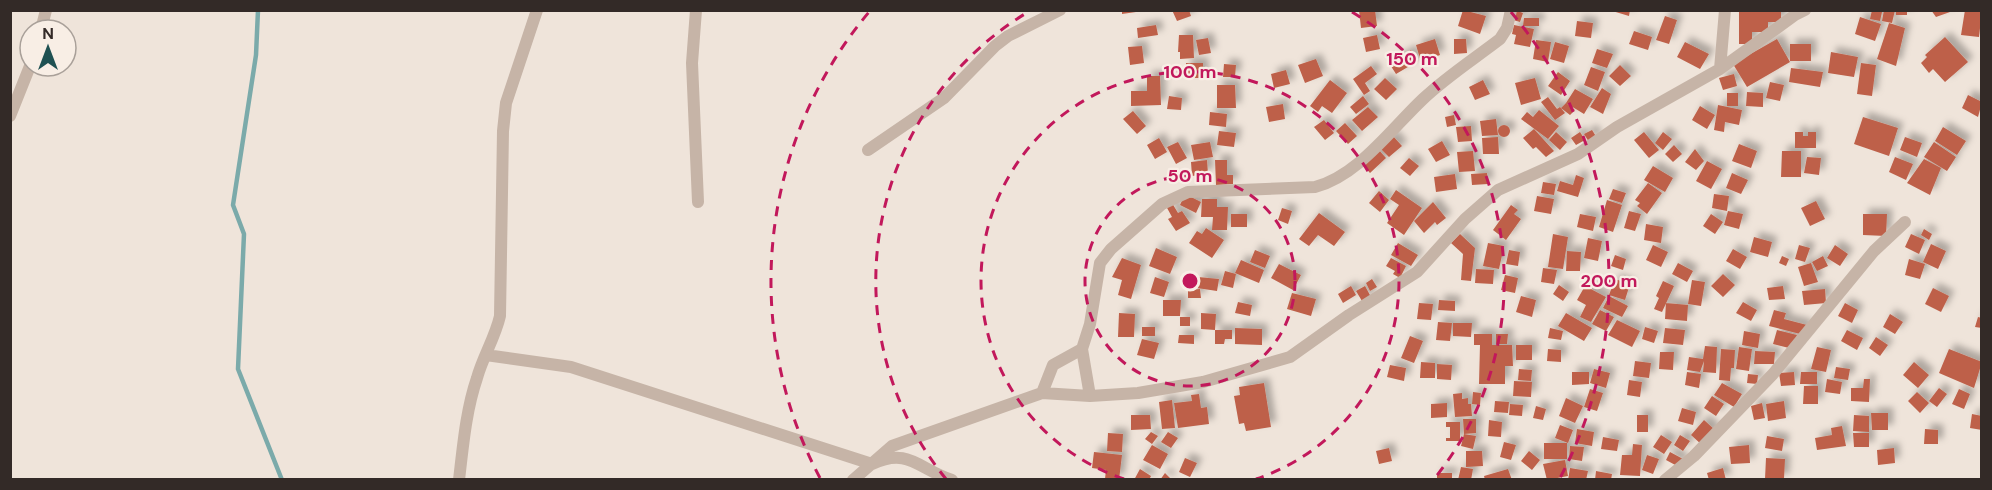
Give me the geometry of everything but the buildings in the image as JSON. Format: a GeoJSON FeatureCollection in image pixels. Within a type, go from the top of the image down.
{"type":"FeatureCollection","features":[{"type":"Feature","properties":{"kind":"street"},"geometry":{"type":"LineString","coordinates":[[459,480],[468,414],[477,377],[500,316],[500,183],[506,103],[537,10]]}},
{"type":"Feature","properties":{"kind":"street"},"geometry":{"type":"LineString","coordinates":[[696,10],[692,63],[698,201]]}},
{"type":"Feature","properties":{"kind":"street"},"geometry":{"type":"LineString","coordinates":[[868,150],[944,98],[995,46],[1008,36],[1060,10]]}},
{"type":"Feature","properties":{"kind":"street"},"geometry":{"type":"LineString","coordinates":[[1090,396],[1082,349],[1090,324],[1094,294],[1104,255],[1162,204],[1188,192],[1315,187],[1325,184],[1364,157],[1421,100],[1500,39],[1507,28],[1511,10]]}},
{"type":"Feature","properties":{"kind":"street"},"geometry":{"type":"LineString","coordinates":[[1720,69],[1725,10]]}},
{"type":"Feature","properties":{"kind":"street"},"geometry":{"type":"LineString","coordinates":[[853,480],[892,446],[1042,393],[1090,396],[1138,393],[1203,382],[1290,357],[1349,315],[1417,272],[1465,219],[1498,190],[1578,154],[1617,127],[1720,69],[1805,10]]}},
{"type":"Feature","properties":{"kind":"street"},"geometry":{"type":"LineString","coordinates":[[10,117],[25,78]]}},
{"type":"Feature","properties":{"kind":"street"},"geometry":{"type":"LineString","coordinates":[[1665,480],[1709,441],[1773,374],[1874,251],[1905,222]]}},
{"type":"Feature","properties":{"kind":"street"},"geometry":{"type":"LineString","coordinates":[[1042,393],[1053,365],[1082,349]]}},
{"type":"Feature","properties":{"kind":"street"},"geometry":{"type":"LineString","coordinates":[[486,355],[572,367],[872,464],[889,456],[902,457],[936,475],[952,480]]}},
{"type":"Feature","properties":{"kind":"waterway"},"geometry":{"type":"LineString","coordinates":[[258,10],[256,55],[233,205],[244,234],[238,369],[282,480]]}}]}
